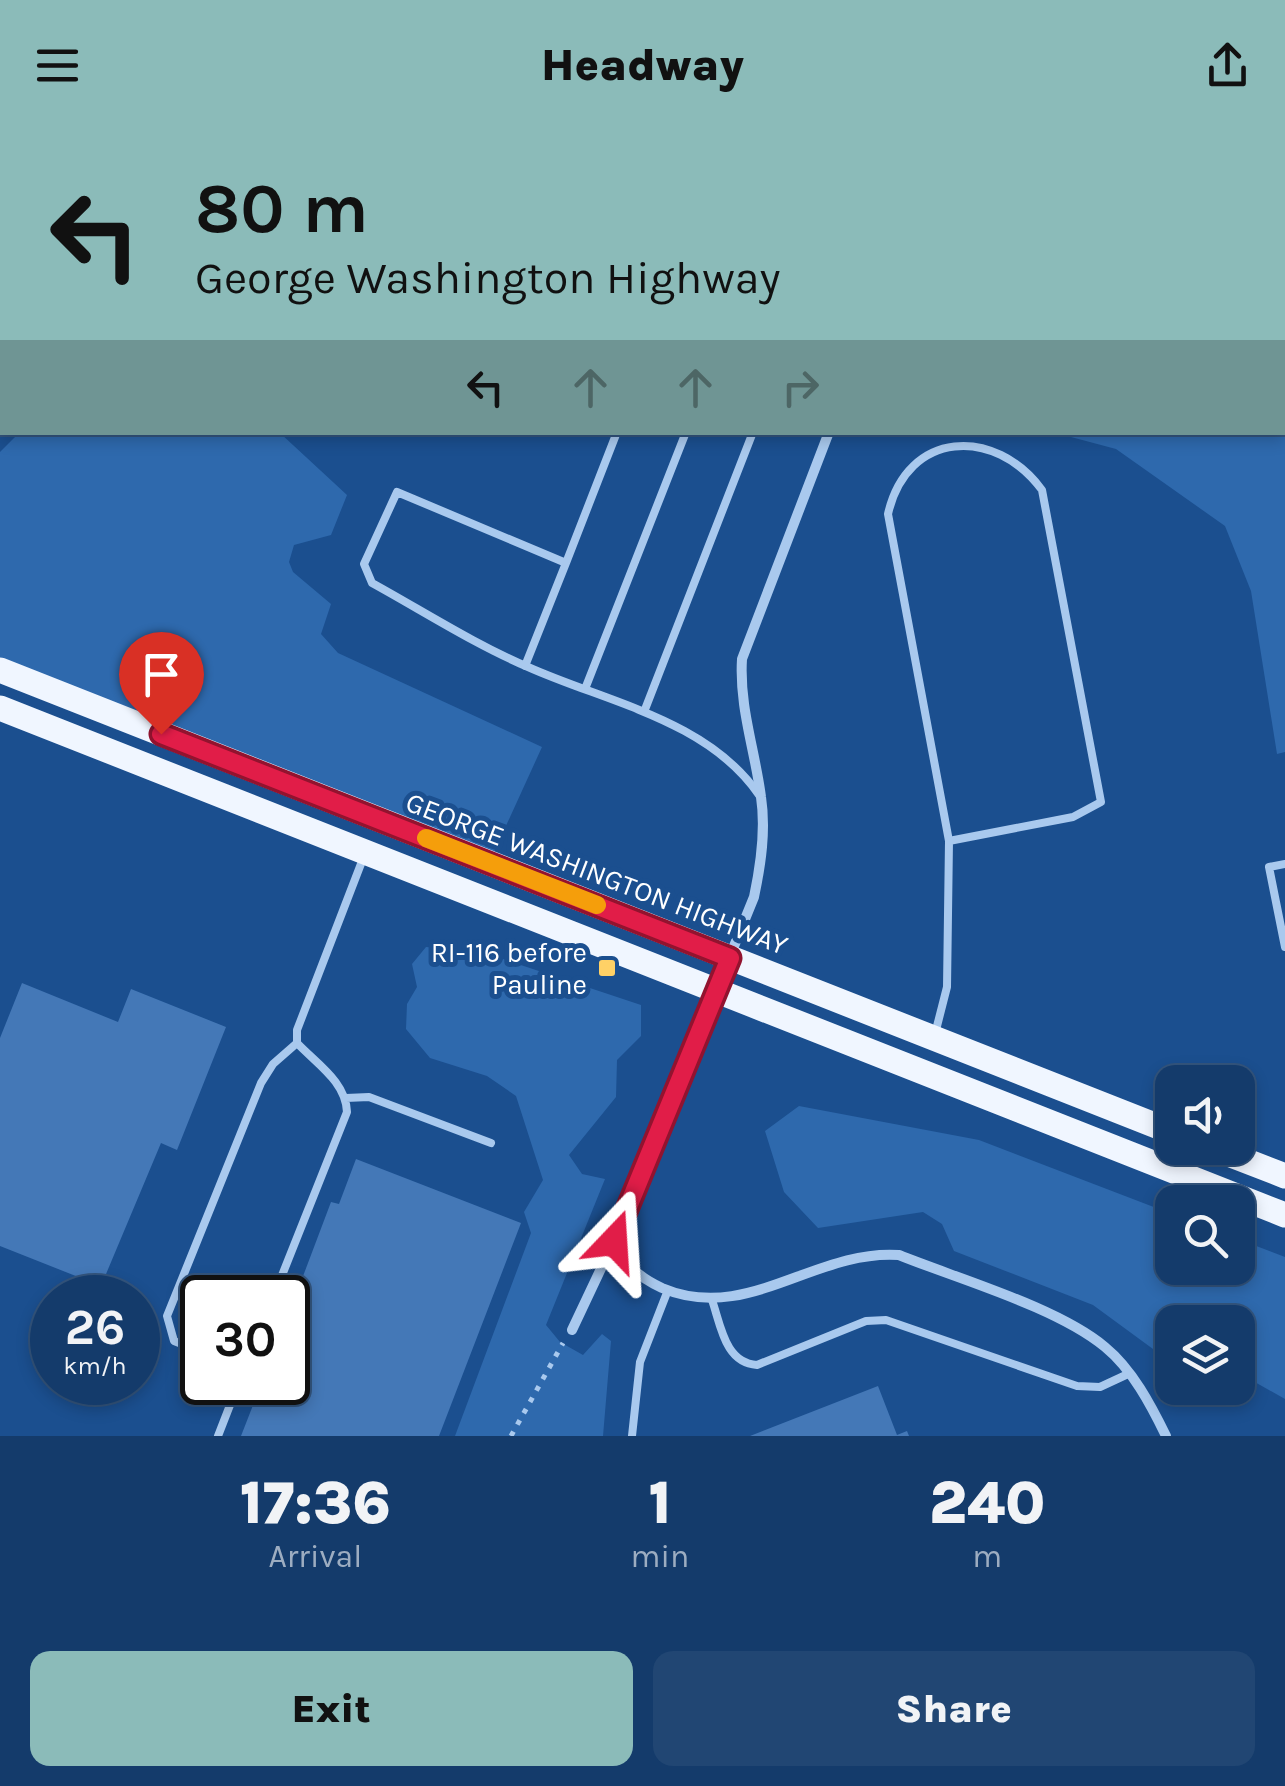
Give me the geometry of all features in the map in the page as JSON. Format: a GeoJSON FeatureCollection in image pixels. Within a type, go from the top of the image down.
{"type":"FeatureCollection","features":[{"type":"Feature","properties":{"kind":"main road","name":"GEORGE WASHINGTON HIGHWAY"},"geometry":{"type":"LineString","coordinates":[[0,670],[1155,1125]]}},
{"type":"Feature","properties":{"kind":"main road"},"geometry":{"type":"LineString","coordinates":[[0,708],[1285,1215]]}},
{"type":"Feature","properties":{"kind":"main road"},"geometry":{"type":"LineString","coordinates":[[366,852],[378,819]]}},
{"type":"Feature","properties":{"kind":"main road"},"geometry":{"type":"LineString","coordinates":[[1255,1164],[1285,1176]]}},
{"type":"Feature","properties":{"kind":"street"},"geometry":{"type":"LineString","coordinates":[[572,1330],[614,1241],[715,990],[748,919],[759,875],[762,798],[740,689],[742,659],[829,435]]}},
{"type":"Feature","properties":{"kind":"street"},"geometry":{"type":"LineString","coordinates":[[614,1241],[625,1265],[668,1290],[712,1300],[749,1296],[869,1253],[899,1256],[1077,1327],[1107,1348],[1166,1436]]}},
{"type":"Feature","properties":{"kind":"lane"},"geometry":{"type":"LineString","coordinates":[[525,666],[616,435]]}},
{"type":"Feature","properties":{"kind":"lane"},"geometry":{"type":"LineString","coordinates":[[585,689],[685,435]]}},
{"type":"Feature","properties":{"kind":"lane"},"geometry":{"type":"LineString","coordinates":[[644,712],[752,435]]}},
{"type":"Feature","properties":{"kind":"lane"},"geometry":{"type":"LineString","coordinates":[[934,1038],[947,987],[949,841],[888,514],[894,488],[917,462],[969,446],[990,448],[1010,456],[1042,490],[1101,802],[1072,817],[949,841]]}},
{"type":"Feature","properties":{"kind":"lane"},"geometry":{"type":"LineString","coordinates":[[566,563],[398,492],[364,564],[372,583],[525,666],[644,712],[714,748],[748,778],[762,798]]}},
{"type":"Feature","properties":{"kind":"lane"},"geometry":{"type":"LineString","coordinates":[[184,1275],[261,1083],[273,1064],[297,1043],[298,1030],[366,852]]}},
{"type":"Feature","properties":{"kind":"lane"},"geometry":{"type":"LineString","coordinates":[[1285,864],[1269,867],[1285,947]]}},
{"type":"Feature","properties":{"kind":"lane"},"geometry":{"type":"LineString","coordinates":[[282,1275],[346,1112],[346,1098],[297,1043]]}},
{"type":"Feature","properties":{"kind":"lane"},"geometry":{"type":"LineString","coordinates":[[346,1098],[369,1097],[491,1143]]}},
{"type":"Feature","properties":{"kind":"lane"},"geometry":{"type":"LineString","coordinates":[[180,1284],[167,1316],[167,1329],[180,1343]]}},
{"type":"Feature","properties":{"kind":"lane"},"geometry":{"type":"LineString","coordinates":[[632,1436],[640,1362],[668,1290]]}},
{"type":"Feature","properties":{"kind":"lane"},"geometry":{"type":"LineString","coordinates":[[712,1300],[731,1354],[744,1364],[756,1365],[866,1321],[886,1320],[1077,1386],[1100,1386],[1128,1374]]}},
{"type":"Feature","properties":{"kind":"lane"},"geometry":{"type":"LineString","coordinates":[[218,1436],[230,1405]]}},
{"type":"Feature","properties":{"kind":"path"},"geometry":{"type":"LineString","coordinates":[[511,1436],[548,1365],[572,1330]]}},
{"type":"Feature","properties":{"kind":"shaded area"},"geometry":{"type":"Polygon","coordinates":[[[17,435],[282,435],[347,495],[331,535],[294,545],[289,562],[293,572],[331,604],[321,634],[338,653],[542,747],[494,852],[0,659],[0,452],[17,435]]]}},
{"type":"Feature","properties":{"kind":"shaded area"},"geometry":{"type":"Polygon","coordinates":[[[1064,435],[1285,435],[1285,752],[1277,754],[1251,591],[1225,526],[1116,449],[1064,435]]]}},
{"type":"Feature","properties":{"kind":"shaded area"},"geometry":{"type":"Polygon","coordinates":[[[426,947],[479,951],[641,1005],[641,1036],[617,1060],[616,1097],[569,1155],[582,1174],[605,1179],[546,1325],[560,1342],[583,1355],[602,1334],[611,1341],[603,1436],[455,1436],[531,1233],[524,1212],[543,1180],[516,1096],[487,1076],[430,1058],[406,1029],[407,1004],[417,987],[412,964],[426,947]]]}},
{"type":"Feature","properties":{"kind":"shaded area"},"geometry":{"type":"Polygon","coordinates":[[[799,1106],[979,1140],[1155,1207],[1155,1285],[1255,1285],[1255,1246],[1285,1257],[1285,1399],[1255,1382],[1255,1305],[1155,1305],[1155,1350],[1093,1305],[954,1251],[942,1224],[923,1212],[818,1228],[784,1192],[765,1131],[799,1106]]]}},
{"type":"Feature","properties":{"kind":"building"},"geometry":{"type":"Polygon","coordinates":[[[22,983],[118,1022],[131,989],[226,1027],[177,1150],[161,1143],[106,1275],[73,1275],[0,1246],[0,1038],[22,983]]]}},
{"type":"Feature","properties":{"kind":"building"},"geometry":{"type":"Polygon","coordinates":[[[356,1159],[521,1223],[439,1436],[241,1436],[253,1405],[310,1405],[310,1275],[303,1275],[331,1202],[339,1204],[356,1159]]]}},
{"type":"Feature","properties":{"kind":"building"},"geometry":{"type":"Polygon","coordinates":[[[878,1386],[897,1435],[907,1431],[909,1436],[750,1436],[878,1386]]]}},
{"type":"Feature","properties":{"kind":"slow traffic"},"geometry":{"type":"LineString","coordinates":[[426,838],[597,905]]}},
{"type":"Feature","properties":{"kind":"place","name":"RI-116 before Pauline"},"geometry":{"type":"Point","coordinates":[607,968]}},
{"type":"Feature","properties":{"kind":"route"},"geometry":{"type":"LineString","coordinates":[[161,734],[730,958],[704,1012],[614,1241]]}}]}
